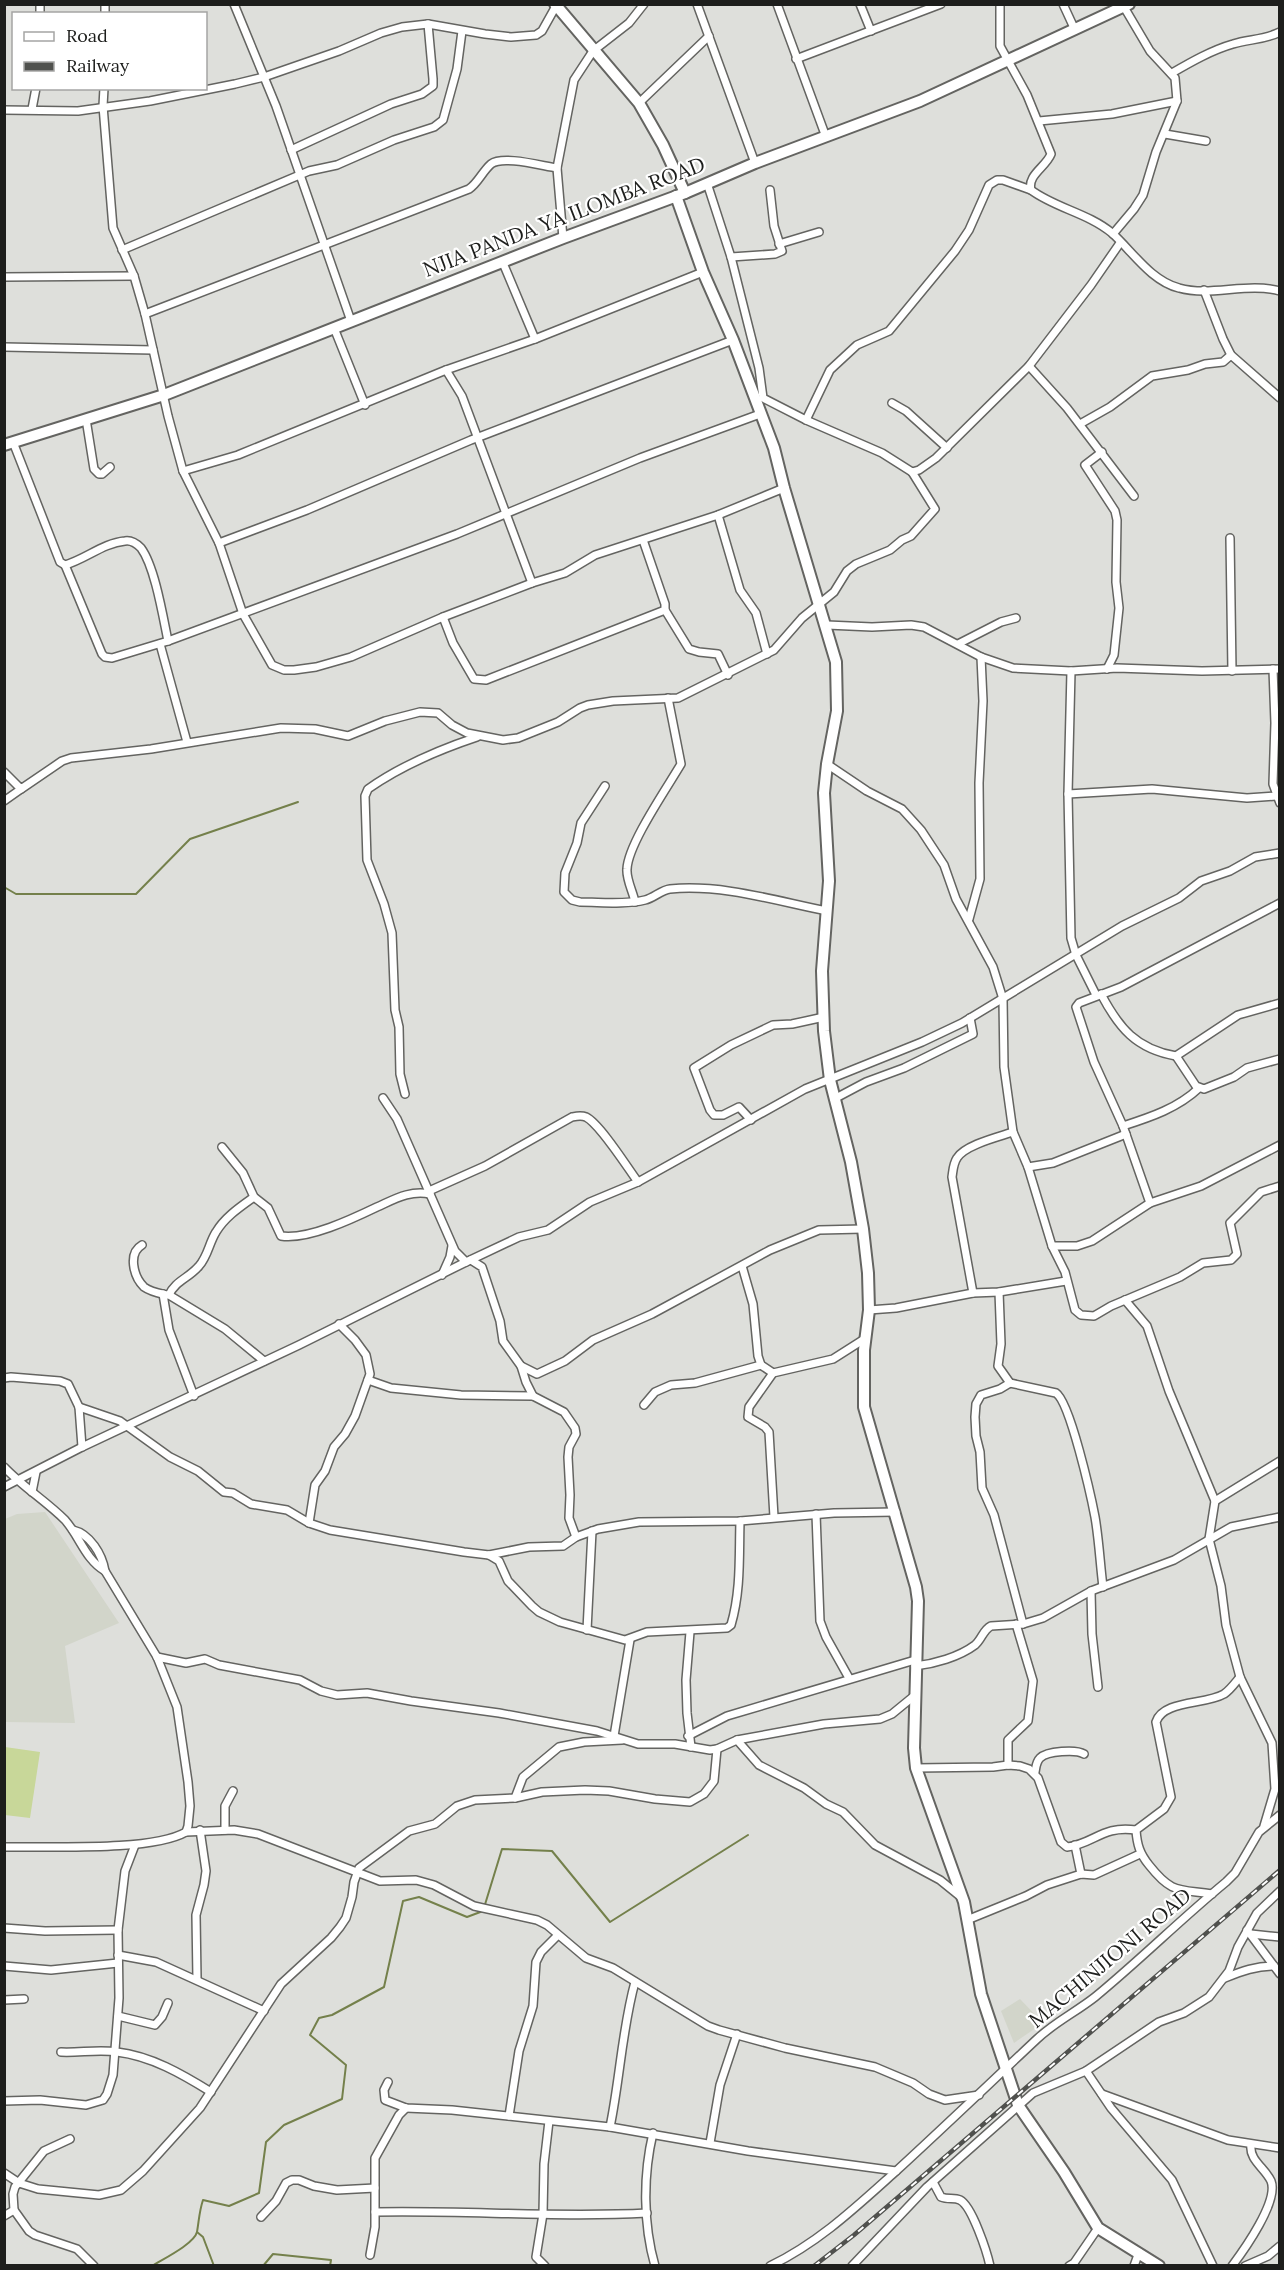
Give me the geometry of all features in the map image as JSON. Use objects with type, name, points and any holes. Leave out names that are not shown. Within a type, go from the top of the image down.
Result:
[{"type":"street","points":[[234,4],[291,150],[351,321]]},
{"type":"street","points":[[563,238],[557,168],[574,80],[592,51],[629,23],[644,4]]},
{"type":"street","points":[[697,4],[755,163]]},
{"type":"street","points":[[777,4],[826,137]]},
{"type":"street","points":[[860,4],[871,31]]},
{"type":"street","points":[[796,59],[941,4]]},
{"type":"street","points":[[1000,4],[1000,46],[1019,78],[1051,154],[1032,178],[1029,184],[1031,190]]},
{"type":"street","points":[[1063,4],[1075,30]]},
{"type":"street","points":[[207,89],[264,77],[402,27],[428,24],[511,37],[536,35],[542,31],[555,5],[592,51],[639,103],[663,145],[681,194],[703,272],[734,340],[774,448],[836,662],[837,711],[824,793],[829,881],[822,970],[824,1017],[830,1080],[850,1162],[863,1229],[868,1273],[869,1310],[863,1388],[864,1407],[896,1512],[918,1601],[914,1696],[916,1768],[962,1898],[981,1994],[1018,2105],[1064,2172],[1098,2229],[1159,2265]]},
{"type":"street","points":[[1113,234],[1143,195],[1156,152],[1178,101],[1177,84],[1172,73],[1150,51],[1127,6]]},
{"type":"street","name":"NJIA PANDA YA ILOMBA ROAD","points":[[9,443],[164,395],[681,194],[755,163],[920,101],[1127,6]]},
{"type":"street","points":[[291,150],[391,104],[430,90],[433,86],[433,79],[428,24]]},
{"type":"street","points":[[122,250],[311,170],[337,165],[394,140],[440,124],[445,115],[457,69],[462,31]]},
{"type":"street","points":[[1172,73],[1194,60],[1233,44],[1259,40],[1280,32]]},
{"type":"street","points":[[639,103],[709,36]]},
{"type":"street","points":[[32,109],[36,90]]},
{"type":"street","points":[[104,90],[103,106],[113,228],[134,276],[145,314],[183,471],[219,543],[243,614],[272,665],[284,670],[316,667],[351,657],[443,617],[565,573],[598,553],[718,515],[784,488]]},
{"type":"street","points":[[4,110],[78,111],[150,101],[202,90]]},
{"type":"street","points":[[1039,121],[1112,114],[1178,101]]},
{"type":"street","points":[[1165,134],[1206,141]]},
{"type":"street","points":[[145,314],[469,189],[490,165],[499,160],[557,168]]},
{"type":"street","points":[[806,420],[830,370],[857,345],[889,331],[955,251],[969,230],[989,185],[997,180],[1031,190],[1090,219],[1113,234],[1160,279],[1179,288],[1204,290],[1253,288],[1280,291]]},
{"type":"street","points":[[4,801],[62,761],[71,758],[151,749],[281,728],[315,729],[347,736],[406,714],[431,712],[438,713],[467,734],[503,740],[518,738],[558,722],[588,705],[613,701],[678,698],[728,675],[780,645],[802,618],[834,592],[847,571],[856,564],[890,550],[911,536],[935,508],[912,472],[875,449],[806,420],[763,398],[759,368],[731,257],[707,183]]},
{"type":"street","points":[[731,257],[775,254],[782,251],[774,225],[770,190]]},
{"type":"street","points":[[779,244],[819,232]]},
{"type":"street","points":[[912,472],[919,470],[947,448],[1029,366],[1120,243]]},
{"type":"street","points":[[503,262],[534,339]]},
{"type":"street","points":[[183,471],[238,455],[446,370],[534,339],[703,272]]},
{"type":"street","points":[[4,277],[134,276]]},
{"type":"street","points":[[1204,290],[1223,339],[1232,355],[1280,398]]},
{"type":"street","points":[[334,328],[364,405]]},
{"type":"street","points":[[219,543],[307,510],[407,465],[734,340]]},
{"type":"street","points":[[4,347],[153,350]]},
{"type":"street","points":[[1080,424],[1110,407],[1152,376],[1223,362],[1232,355]]},
{"type":"street","points":[[1029,366],[1080,424],[1134,496]]},
{"type":"street","points":[[446,370],[457,385],[532,583]]},
{"type":"street","points":[[892,403],[906,411],[947,448]]},
{"type":"street","points":[[9,443],[60,562],[65,565],[105,657],[112,658],[160,644],[243,614],[506,515],[640,458],[760,414]]},
{"type":"street","points":[[86,419],[94,469],[102,474],[110,467]]},
{"type":"street","points":[[1102,452],[1085,465],[1115,511],[1117,520],[1116,582],[1119,608],[1114,655],[1107,669]]},
{"type":"street","points":[[718,515],[740,590],[756,613],[767,654]]},
{"type":"street","points":[[1230,538],[1232,671]]},
{"type":"street","points":[[643,540],[665,610],[689,649],[718,654],[728,675]]},
{"type":"street","points":[[65,565],[123,541],[136,544],[142,549],[152,575],[168,641]]},
{"type":"street","points":[[443,617],[453,643],[471,677],[486,680],[665,610]]},
{"type":"street","points":[[958,644],[1001,622],[1016,618]]},
{"type":"street","points":[[826,625],[872,627],[914,625],[933,630],[981,657],[1013,668],[1071,671],[1140,668],[1232,671],[1276,669],[1273,767],[1278,800],[1152,789],[1068,794]]},
{"type":"street","points":[[160,644],[187,742]]},
{"type":"street","points":[[969,919],[980,879],[979,783],[983,714],[981,657]]},
{"type":"street","points":[[1071,671],[1068,794],[1071,938],[1076,955],[1098,995],[1124,1031],[1136,1041],[1165,1054],[1176,1056],[1238,1015],[1280,1003]]},
{"type":"street","points":[[1274,684],[1280,677]]},
{"type":"street","points":[[635,902],[627,871],[632,850],[668,783],[681,764],[669,698]]},
{"type":"street","points":[[405,1094],[400,1074],[392,933],[384,904],[367,860],[365,796],[368,789],[408,764],[438,750],[477,737]]},
{"type":"street","points":[[827,764],[867,791],[902,809],[921,830],[940,859],[956,899],[969,919],[993,967],[1003,999],[1004,1067],[1013,1132],[1028,1167],[1052,1246],[1065,1272],[1075,1310],[1081,1315],[1094,1316],[1180,1277],[1203,1263],[1231,1260],[1237,1254],[1230,1222],[1261,1192],[1280,1186]]},
{"type":"street","points":[[4,772],[21,789]]},
{"type":"street","points":[[605,786],[581,823],[577,843],[565,873],[563,887],[568,897],[580,903],[635,902],[649,899],[670,889],[707,890],[756,895],[827,911]]},
{"type":"street","points":[[4,1487],[82,1447],[299,1346],[468,1261],[519,1237],[548,1230],[590,1202],[638,1182],[805,1089],[922,1042],[970,1018],[1122,926],[1179,898],[1201,881],[1230,871],[1255,857],[1280,853]]},
{"type":"street","points":[[1150,1203],[1125,1130],[1101,1080],[1076,1011],[1079,1003],[1131,981],[1280,903]]},
{"type":"street","points":[[751,1120],[739,1107],[723,1115],[714,1115],[694,1068],[773,1025],[792,1024],[824,1017]]},
{"type":"street","points":[[834,1099],[866,1082],[904,1068],[973,1034],[970,1018]]},
{"type":"street","points":[[1176,1056],[1199,1088],[1204,1089],[1234,1077],[1247,1068],[1280,1059]]},
{"type":"street","points":[[1028,1167],[1053,1162],[1171,1109],[1188,1099],[1199,1088]]},
{"type":"street","points":[[383,1098],[397,1119],[456,1254],[482,1267],[500,1321],[503,1341],[521,1366],[533,1396]]},
{"type":"street","points":[[222,1147],[243,1173],[254,1197],[268,1208],[278,1234],[284,1236],[301,1236],[361,1215],[409,1193],[429,1192],[514,1151],[572,1117],[581,1115],[590,1119],[601,1130],[638,1182]]},
{"type":"street","points":[[973,1293],[952,1177],[953,1167],[959,1155],[970,1148],[1013,1132]]},
{"type":"street","points":[[1052,1246],[1077,1246],[1092,1241],[1150,1203],[1201,1186],[1280,1145]]},
{"type":"street","points":[[194,1396],[169,1330],[166,1295],[202,1263],[215,1233],[225,1221],[254,1197]]},
{"type":"street","points":[[521,1366],[537,1374],[542,1373],[576,1354],[593,1340],[652,1314],[770,1250],[819,1230],[863,1229]]},
{"type":"street","points":[[142,1245],[134,1251],[133,1255],[137,1276],[145,1287],[152,1292],[166,1295],[225,1329],[264,1361]]},
{"type":"street","points":[[442,1275],[450,1257],[452,1245]]},
{"type":"street","points":[[742,1266],[753,1304],[757,1352],[761,1365],[773,1373]]},
{"type":"street","points":[[869,1310],[896,1308],[973,1293],[999,1292],[1066,1281]]},
{"type":"street","points":[[999,1292],[1001,1344],[998,1366],[1010,1383],[1056,1393],[1062,1398],[1070,1419],[1095,1517],[1103,1587]]},
{"type":"street","points":[[1125,1300],[1148,1326],[1170,1390],[1215,1501],[1209,1539],[1221,1586],[1226,1625],[1240,1677],[1271,1740],[1278,1780],[1264,1826]]},
{"type":"street","points":[[309,1522],[315,1485],[325,1471],[334,1447],[345,1434],[355,1416],[370,1372],[366,1356],[355,1340],[339,1324]]},
{"type":"street","points":[[774,1517],[769,1431],[747,1415],[748,1407],[773,1373],[833,1359],[866,1338]]},
{"type":"street","points":[[644,1405],[655,1392],[671,1385],[695,1383],[761,1365]]},
{"type":"street","points":[[6,1375],[65,1382],[70,1387],[79,1407],[82,1447]]},
{"type":"street","points":[[368,1380],[391,1388],[461,1395],[533,1396],[564,1412],[575,1428],[576,1434],[568,1450],[569,1518],[576,1537]]},
{"type":"street","points":[[1008,1765],[1008,1740],[1028,1720],[1033,1681],[994,1515],[982,1488],[975,1417],[976,1404],[981,1395],[1010,1383]]},
{"type":"street","points":[[79,1407],[112,1418],[127,1426],[170,1456],[198,1471],[224,1492],[233,1493],[251,1504],[291,1512],[330,1530],[369,1535],[405,1544],[489,1555],[529,1547],[563,1546],[576,1537],[608,1526],[639,1522],[740,1521],[816,1514],[896,1512]]},
{"type":"street","points":[[1215,1501],[1280,1461]]},
{"type":"street","points":[[4,1467],[73,1530],[92,1562],[105,1571],[157,1657],[174,1695],[183,1737],[190,1806],[189,1826],[186,1832]]},
{"type":"street","points":[[32,1492],[36,1472]]},
{"type":"street","points":[[816,1514],[820,1621],[826,1637],[849,1678]]},
{"type":"street","points":[[688,1736],[728,1716],[809,1693],[849,1678],[915,1663],[938,1662],[972,1647],[987,1628],[1043,1618],[1091,1591],[1174,1560],[1231,1527],[1280,1517]]},
{"type":"street","points":[[489,1555],[499,1562],[508,1581],[539,1612],[560,1622],[618,1639],[630,1640],[647,1632],[690,1632],[727,1628],[731,1625],[737,1607],[740,1581],[740,1521]]},
{"type":"street","points":[[587,1630],[592,1532]]},
{"type":"street","points":[[1091,1591],[1092,1634],[1098,1687]]},
{"type":"street","points":[[690,1632],[686,1680],[688,1736],[691,1747]]},
{"type":"street","points":[[614,1736],[630,1640]]},
{"type":"street","points":[[157,1657],[186,1663],[208,1659],[219,1665],[300,1680],[321,1691],[337,1695],[367,1693],[499,1713],[614,1736],[638,1744],[675,1744],[717,1749],[737,1740],[824,1724],[880,1719],[892,1714],[914,1696]]},
{"type":"street","points":[[1084,1754],[1072,1750],[1044,1755],[1038,1761],[1035,1772],[1061,1842],[1067,1846],[1075,1845],[1108,1831],[1123,1828],[1136,1830],[1164,1809],[1171,1797],[1156,1722],[1158,1717],[1175,1706],[1199,1703],[1224,1694],[1240,1677]]},
{"type":"street","points":[[515,1798],[523,1777],[559,1747],[584,1742],[623,1740]]},
{"type":"street","points":[[737,1740],[759,1765],[804,1788],[826,1804],[843,1812],[875,1845],[940,1880],[962,1898]]},
{"type":"street","points":[[4,2173],[20,2183],[38,2189],[99,2194],[121,2190],[143,2171],[211,2092],[281,1984],[340,1927],[346,1918],[357,1872],[409,1832],[435,1824],[457,1806],[474,1800],[515,1798],[542,1792],[585,1790],[690,1802],[704,1794],[714,1781],[717,1749]]},
{"type":"street","points":[[916,1768],[1008,1765],[1020,1766],[1035,1772]]},
{"type":"street","points":[[225,1830],[225,1806],[233,1791]]},
{"type":"street","name":"MACHINJIONI ROAD","points":[[770,2265],[787,2258],[828,2231],[922,2149],[967,2103],[979,2095],[1039,2037],[1059,2020],[1094,1998],[1149,1952],[1234,1873],[1249,1846],[1264,1826],[1280,1815]]},
{"type":"street","points":[[197,1979],[197,1907],[206,1871],[200,1830]]},
{"type":"street","points":[[4,1847],[135,1845],[200,1830],[246,1831],[265,1836],[384,1882],[405,1879],[428,1883],[474,1906],[537,1920],[586,1958],[613,1968],[708,2026],[806,2053],[876,2067],[945,2100],[979,2095]]},
{"type":"street","points":[[1136,1830],[1140,1854],[1164,1884],[1182,1891],[1212,1894]]},
{"type":"street","points":[[4,2101],[40,2100],[86,2105],[103,2100],[111,2087],[118,2016],[118,1930],[125,1871],[135,1845]]},
{"type":"street","points":[[1075,1845],[1081,1874]]},
{"type":"street","points":[[967,1920],[1047,1885],[1081,1874],[1094,1875],[1140,1854]]},
{"type":"street","points":[[852,2265],[933,2182],[1040,2088],[1086,2071],[1164,2019],[1181,2014],[1215,1991],[1225,1978],[1257,1913],[1280,1892]]},
{"type":"street","points":[[4,1928],[45,1931],[118,1930]]},
{"type":"street","points":[[1249,1932],[1280,1937]]},
{"type":"street","points":[[1249,1932],[1280,1974]]},
{"type":"street","points":[[509,2116],[519,2051],[533,2006],[536,1962],[541,1952],[558,1935]]},
{"type":"street","points":[[4,1966],[51,1970],[118,1959],[147,1958],[197,1979],[264,2012]]},
{"type":"street","points":[[1225,1978],[1246,1969],[1274,1966]]},
{"type":"street","points":[[610,2127],[629,2005],[635,1982]]},
{"type":"street","points":[[4,2000],[24,2000]]},
{"type":"street","points":[[118,2016],[155,2025],[162,2017],[168,2003]]},
{"type":"street","points":[[710,2143],[720,2085],[737,2034]]},
{"type":"street","points":[[61,2052],[115,2051],[160,2064],[182,2074],[211,2092]]},
{"type":"street","points":[[1086,2071],[1112,2108],[1172,2180],[1213,2265]]},
{"type":"street","points":[[388,2082],[384,2090],[385,2100],[406,2109],[452,2110],[610,2127],[748,2151],[896,2171]]},
{"type":"street","points":[[1102,2094],[1228,2140],[1280,2148]]},
{"type":"street","points":[[370,2255],[375,2212],[375,2158],[399,2115],[406,2109]]},
{"type":"street","points":[[545,2265],[536,2257],[543,2214],[544,2164],[549,2121]]},
{"type":"street","points":[[653,2133],[647,2168],[647,2213],[655,2265]]},
{"type":"street","points":[[69,2139],[44,2151],[13,2191],[14,2210],[29,2231],[77,2248],[94,2265]]},
{"type":"street","points":[[1232,2265],[1258,2227],[1272,2194],[1270,2179],[1251,2155],[1251,2145]]},
{"type":"street","points":[[261,2217],[276,2201],[286,2183],[292,2180],[337,2190],[375,2188]]},
{"type":"street","points":[[933,2182],[941,2197],[962,2201],[967,2207],[985,2244],[990,2265]]},
{"type":"street","points":[[4,2216],[14,2210]]},
{"type":"street","points":[[375,2212],[449,2211],[601,2216],[647,2213]]},
{"type":"street","points":[[1075,2265],[1098,2229]]},
{"type":"street","points":[[1245,2265],[1268,2256],[1280,2246]]},
{"type":"street","points":[[1134,2265],[1139,2252]]},
{"type":"shaded area","points":[[45,1512],[119,1623],[65,1646],[75,1723],[5,1722],[5,1519],[17,1514]]},
{"type":"shaded area","points":[[1020,1999],[1043,2023],[1014,2043],[1001,2011]]},
{"type":"green space","points":[[5,1747],[40,1752],[30,1818],[5,1815]]},
{"type":"waterway","points":[[4,887],[16,894],[136,894],[190,839],[298,802]]},
{"type":"waterway","points":[[152,2266],[195,2237],[203,2200],[229,2206],[259,2193],[266,2142],[284,2125],[342,2099],[346,2065],[310,2035],[319,2018],[332,2015],[384,1987],[403,1901],[419,1897],[467,1917],[483,1911],[502,1849],[552,1851],[610,1922],[748,1835]]},
{"type":"waterway","points":[[197,2232],[203,2237],[214,2266]]},
{"type":"waterway","points":[[263,2266],[273,2254],[331,2260],[330,2266]]},
{"type":"railway","points":[[814,2266],[854,2235],[1280,1870]]}]
